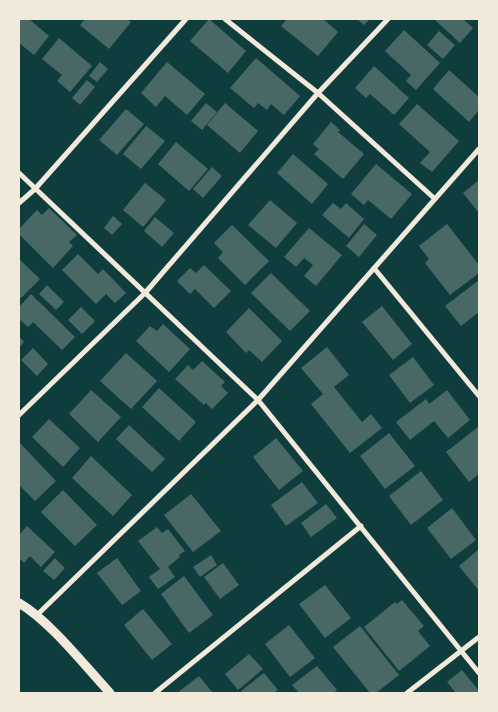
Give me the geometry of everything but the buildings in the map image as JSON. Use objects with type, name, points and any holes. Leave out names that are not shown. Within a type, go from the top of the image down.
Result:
[{"type":"street","points":[[19,203],[35,189],[186,19]]},
{"type":"street","points":[[224,19],[318,93],[435,199]]},
{"type":"street","points":[[19,415],[145,293],[318,93],[388,19]]},
{"type":"street","points":[[36,616],[258,400],[479,149]]},
{"type":"street","points":[[19,173],[258,400],[479,673]]},
{"type":"street","points":[[374,268],[479,396]]},
{"type":"street","points":[[155,693],[361,526]]},
{"type":"street","points":[[19,603],[59,637],[110,693]]},
{"type":"street","points":[[407,693],[479,636]]}]
